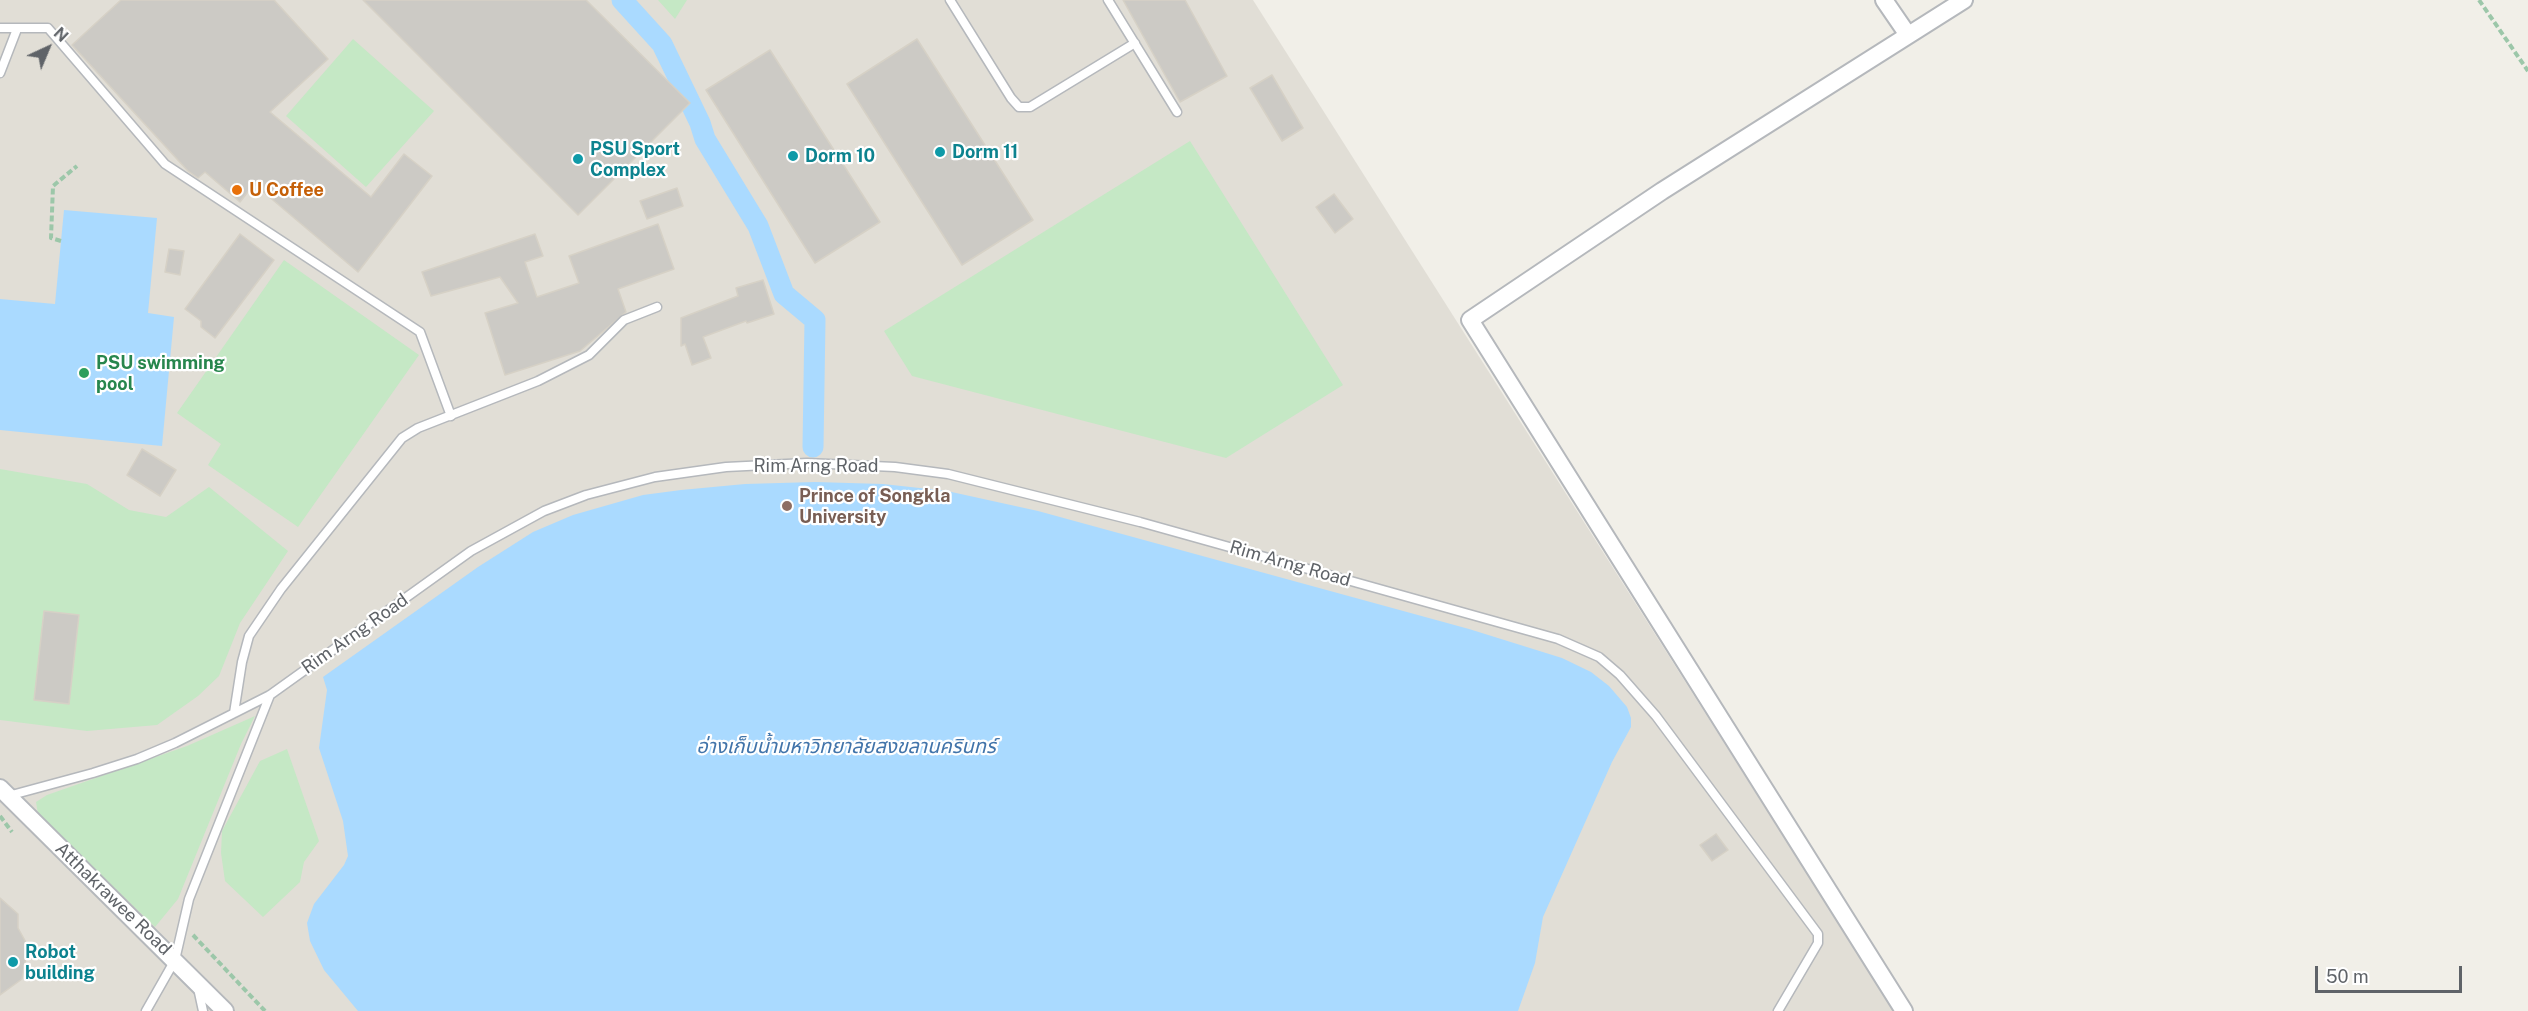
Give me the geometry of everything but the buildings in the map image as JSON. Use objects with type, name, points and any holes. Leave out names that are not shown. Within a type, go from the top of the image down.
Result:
[{"type":"street","points":[[1884,0],[1908,35]]},
{"type":"street","points":[[1904,1011],[1470,320],[1662,192],[1964,0]]},
{"type":"street","name":"Atthakrawee Road","points":[[4,792],[225,1011]]},
{"type":"lane","points":[[950,0],[1011,98],[1019,107],[1030,107],[1135,43]]},
{"type":"lane","points":[[1108,0],[1177,112]]},
{"type":"lane","points":[[0,28],[48,28],[165,164],[420,332],[451,416]]},
{"type":"lane","points":[[0,73],[17,29]]},
{"type":"lane","points":[[234,713],[242,662],[249,636],[281,589],[402,438],[418,428],[538,381],[589,355],[624,320],[657,307]]},
{"type":"lane","name":"Rim Arng Road","points":[[4,792],[125,764],[175,743],[270,695],[471,552],[544,511],[596,492],[655,477],[726,467],[818,463],[895,467],[948,474],[1140,522],[1558,639],[1599,657],[1620,675],[1656,716],[1818,934],[1818,944],[1778,1011]]},
{"type":"lane","points":[[146,1011],[175,960],[189,899],[270,695]]},
{"type":"lane","points":[[196,982],[203,1011]]},
{"type":"path","points":[[2479,0],[2528,71]]},
{"type":"path","points":[[61,241],[51,238],[54,186],[77,165]]},
{"type":"path","points":[[0,816],[12,832]]},
{"type":"path","points":[[182,924],[266,1011]]},
{"type":"shaded area","name":"Prince of Songkla University","points":[[0,0],[1253,0],[1894,1011],[0,1011]]},
{"type":"green space","points":[[658,0],[687,0],[675,19]]},
{"type":"green space","points":[[353,39],[434,111],[366,187],[286,116]]},
{"type":"green space","points":[[1190,141],[1343,385],[1226,458],[912,376],[884,331]]},
{"type":"green space","points":[[284,260],[419,355],[298,527],[208,465],[221,444],[177,413]]},
{"type":"green space","points":[[0,469],[87,484],[129,510],[166,517],[209,487],[288,551],[240,623],[219,676],[198,696],[157,725],[87,731],[0,720]]},
{"type":"green space","points":[[255,716],[241,744],[178,899],[155,927],[38,814],[36,802],[47,795],[187,746]]},
{"type":"green space","points":[[287,749],[319,841],[304,862],[300,882],[263,917],[225,881],[221,853],[222,831],[260,761]]},
{"type":"water","name":"PSU swimming pool","points":[[64,210],[157,218],[148,313],[174,317],[162,446],[0,430],[0,299],[55,304]]},
{"type":"water","name":"อ่างเก็บน้ำมหาวิทยาลัยสงขลานครินทร์","points":[[815,482],[883,484],[947,491],[1038,511],[1469,629],[1562,658],[1591,672],[1609,686],[1627,707],[1631,727],[1612,762],[1543,917],[1535,963],[1518,1011],[358,1011],[324,970],[310,941],[307,923],[314,904],[344,865],[348,856],[343,821],[319,748],[327,690],[323,677],[478,567],[533,532],[573,515],[643,495],[745,484]]},
{"type":"waterway","points":[[622,0],[662,44],[700,123],[705,139],[758,226],[784,294],[815,320],[813,447]]},
{"type":"place","name":"Dorm 11","points":[[940,152]]},
{"type":"place","name":"Dorm 10","points":[[793,156]]},
{"type":"place","name":"PSU Sport Complex","points":[[578,159]]},
{"type":"place","name":"U Coffee","points":[[237,190]]},
{"type":"place","name":"PSU swimming pool","points":[[84,373]]},
{"type":"place","name":"Prince of Songkla University","points":[[787,506]]},
{"type":"place","name":"Robot building","points":[[13,962]]}]
